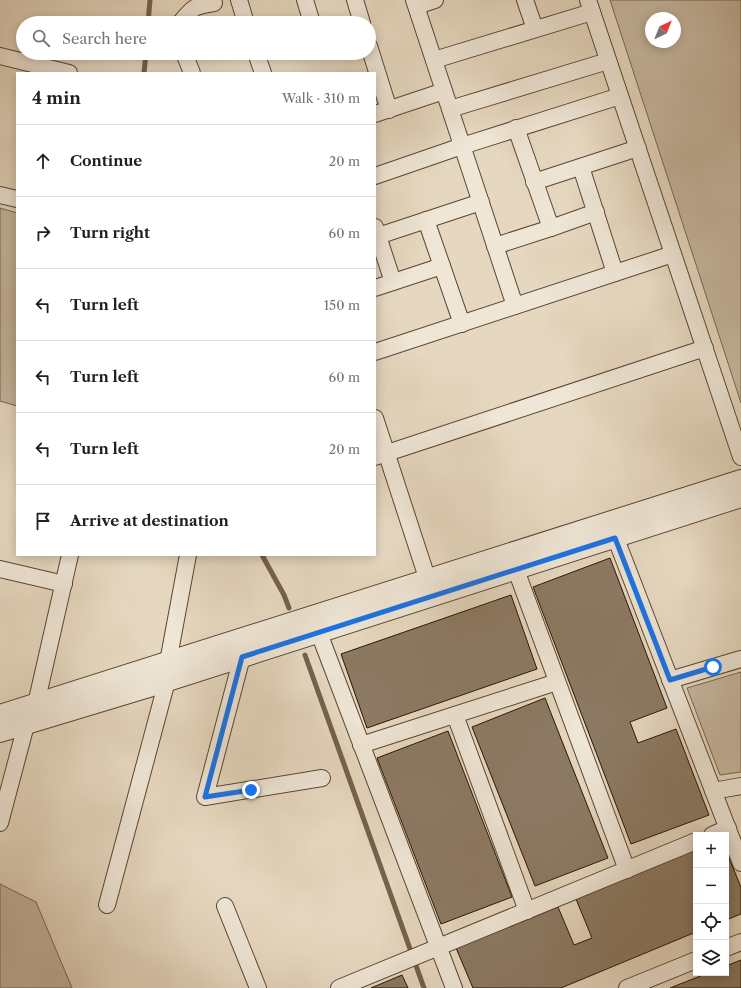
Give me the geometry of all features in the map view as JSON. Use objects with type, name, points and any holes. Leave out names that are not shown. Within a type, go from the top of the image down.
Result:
[{"type":"street","points":[[239,0],[244,16]]},
{"type":"street","points":[[305,0],[310,16]]},
{"type":"street","points":[[355,0],[358,16]]},
{"type":"street","points":[[435,0],[416,3],[515,306]]},
{"type":"street","points":[[525,0],[535,29]]},
{"type":"street","points":[[186,16],[198,5],[214,3]]},
{"type":"street","points":[[434,60],[535,29],[590,6],[741,457]]},
{"type":"street","points":[[0,56],[16,60]]},
{"type":"street","points":[[16,60],[65,72]]},
{"type":"street","points":[[187,60],[192,72]]},
{"type":"street","points":[[259,60],[263,72]]},
{"type":"street","points":[[372,60],[374,72]]},
{"type":"street","points":[[450,109],[608,61]]},
{"type":"street","points":[[376,82],[382,112],[444,91]]},
{"type":"street","points":[[376,176],[516,128],[620,96]]},
{"type":"street","points":[[516,128],[550,228]]},
{"type":"street","points":[[534,182],[638,148]]},
{"type":"street","points":[[581,167],[615,273]]},
{"type":"street","points":[[0,195],[16,200]]},
{"type":"street","points":[[393,282],[376,232],[426,220],[481,202]]},
{"type":"street","points":[[495,246],[596,212]]},
{"type":"street","points":[[426,220],[462,324]]},
{"type":"street","points":[[376,352],[673,254]]},
{"type":"street","points":[[376,288],[442,266]]},
{"type":"street","points":[[381,455],[705,348]]},
{"type":"street","points":[[376,424],[381,455],[430,588]]},
{"type":"street","points":[[0,715],[36,704],[167,672],[242,657],[319,633],[430,588],[516,570],[612,530],[741,480]]},
{"type":"street","points":[[0,732],[26,724],[167,672],[612,530],[741,497]]},
{"type":"street","points":[[612,530],[741,862]]},
{"type":"street","points":[[0,823],[26,724],[36,704],[70,556]]},
{"type":"street","points":[[107,905],[167,672],[188,556]]},
{"type":"street","points":[[0,569],[64,584]]},
{"type":"street","points":[[516,570],[626,870]]},
{"type":"street","points":[[319,633],[361,744],[431,950],[454,988]]},
{"type":"street","points":[[242,657],[205,797],[322,778]]},
{"type":"street","points":[[670,680],[741,659]]},
{"type":"street","points":[[361,744],[557,682]]},
{"type":"street","points":[[455,715],[527,911]]},
{"type":"street","points":[[713,791],[741,786]]},
{"type":"street","points":[[719,832],[728,828]]},
{"type":"street","points":[[339,988],[693,842]]},
{"type":"street","points":[[225,906],[258,988]]},
{"type":"street","points":[[729,947],[741,942]]},
{"type":"street","points":[[628,988],[693,961]]},
{"type":"shaded area","points":[[610,0],[741,0],[741,403]]},
{"type":"shaded area","points":[[0,208],[16,213],[16,406],[0,401]]},
{"type":"shaded area","points":[[741,672],[741,772],[720,775],[687,688]]},
{"type":"shaded area","points":[[0,884],[36,902],[72,988],[0,988]]},
{"type":"building","points":[[610,558],[667,708],[630,722],[638,743],[676,729],[709,815],[631,844],[533,587]]},
{"type":"building","points":[[511,595],[537,669],[367,728],[341,654]]},
{"type":"building","points":[[545,698],[608,858],[535,886],[472,727]]},
{"type":"building","points":[[448,731],[512,897],[441,924],[377,758]]},
{"type":"building","points":[[693,850],[693,933],[561,988],[473,988],[456,948],[558,907],[574,945],[592,938],[576,899]]},
{"type":"building","points":[[729,858],[741,887],[741,914],[729,919]]},
{"type":"building","points":[[741,960],[741,988],[670,988],[700,976],[729,976],[729,965]]},
{"type":"building","points":[[402,975],[408,988],[371,988]]},
{"type":"waterway","points":[[149,16],[150,0]]},
{"type":"waterway","points":[[144,72],[145,60]]},
{"type":"waterway","points":[[263,556],[284,595],[289,608]]},
{"type":"waterway","points":[[305,655],[424,988]]},
{"type":"route","points":[[251,790],[205,797],[242,657],[615,538],[670,680],[713,667]]}]
